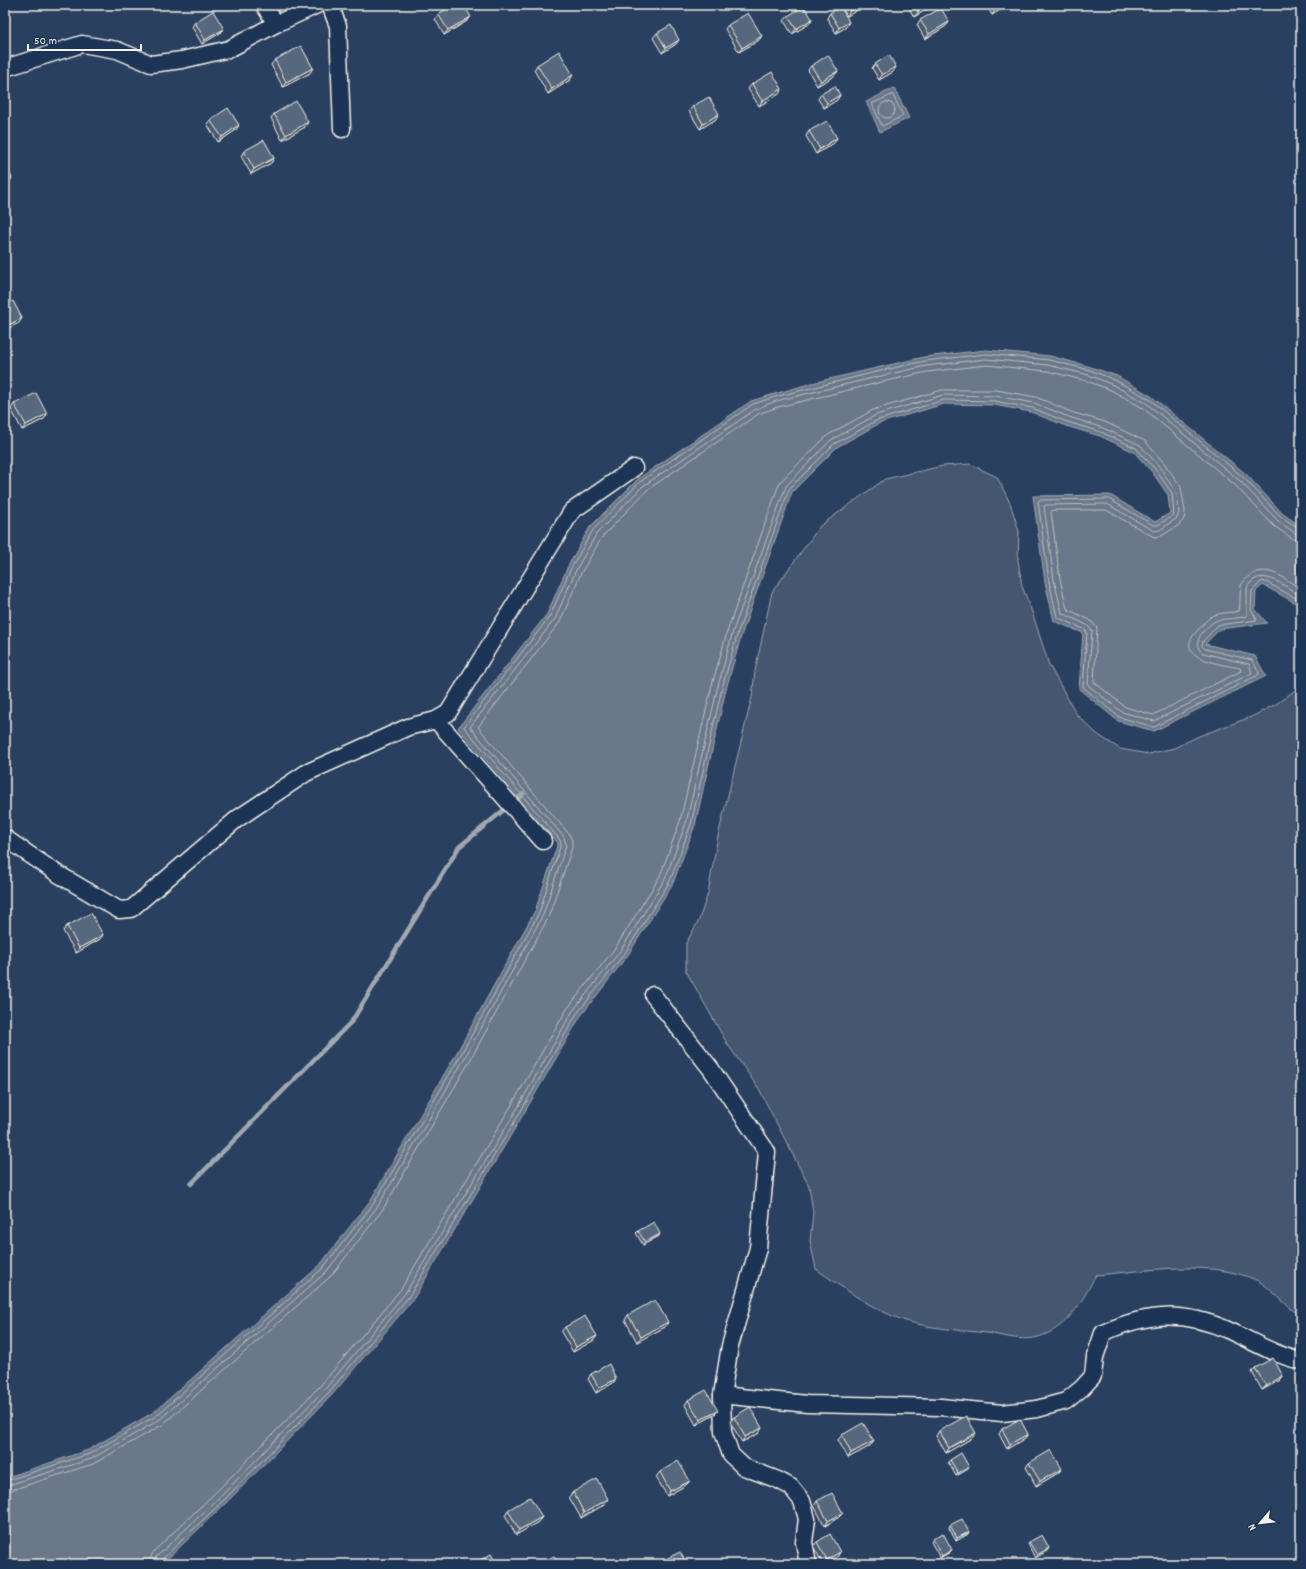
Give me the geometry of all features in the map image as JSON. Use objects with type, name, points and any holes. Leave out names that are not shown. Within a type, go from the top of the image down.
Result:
[{"type":"street","points":[[264,5],[276,24]]},
{"type":"street","points":[[5,68],[82,44],[117,50],[151,64],[182,60],[229,49],[276,24],[318,5]]},
{"type":"street","points":[[330,5],[338,26],[342,129]]},
{"type":"street","points":[[5,838],[58,874],[119,910],[131,909],[237,819],[306,773],[408,727],[436,720],[448,713],[572,511],[634,468]]},
{"type":"street","points":[[436,720],[543,841]]},
{"type":"street","points":[[653,995],[711,1069],[767,1152],[758,1248],[730,1346],[722,1395],[723,1432],[731,1455],[744,1467],[778,1480],[791,1487],[802,1502],[807,1519],[804,1542],[808,1564]]},
{"type":"street","points":[[722,1395],[807,1404],[941,1407],[1002,1413],[1037,1409],[1066,1401],[1082,1388],[1093,1376],[1095,1357],[1103,1333],[1119,1326],[1158,1316],[1179,1316],[1199,1319],[1230,1331],[1280,1356],[1301,1361]]},
{"type":"shaded area","points":[[970,464],[997,477],[1010,503],[1019,531],[1018,560],[1022,586],[1049,665],[1077,715],[1097,734],[1120,749],[1148,754],[1174,748],[1199,736],[1251,717],[1276,704],[1301,686],[1301,1316],[1267,1287],[1256,1280],[1218,1270],[1198,1268],[1156,1269],[1096,1275],[1081,1302],[1069,1318],[1044,1335],[1023,1339],[926,1326],[906,1321],[870,1305],[816,1269],[810,1241],[813,1212],[809,1186],[759,1089],[728,1045],[686,971],[686,943],[699,920],[708,893],[718,836],[752,697],[755,671],[772,592],[820,526],[885,479],[943,466]]},
{"type":"water","points":[[894,88],[909,118],[880,132],[866,102]]},
{"type":"water","points":[[986,350],[1050,356],[1117,376],[1151,396],[1246,474],[1283,514],[1301,526],[1301,606],[1263,585],[1256,591],[1255,609],[1267,623],[1220,629],[1205,644],[1255,656],[1266,676],[1154,731],[1118,721],[1079,689],[1083,633],[1054,621],[1045,582],[1033,496],[1110,495],[1155,522],[1170,513],[1168,495],[1152,472],[1134,452],[1100,436],[1066,426],[1031,412],[994,405],[944,404],[880,423],[837,447],[792,492],[742,633],[726,689],[695,825],[673,883],[628,955],[580,1017],[414,1298],[332,1395],[228,1501],[162,1564],[5,1564],[5,1478],[88,1450],[154,1412],[319,1266],[370,1201],[455,1056],[535,911],[558,843],[458,728],[547,614],[568,566],[590,527],[638,479],[751,401],[812,383],[924,357]]},
{"type":"building","points":[[454,5],[464,5],[471,17],[448,30],[438,14]]},
{"type":"building","points":[[846,5],[859,5],[859,6],[850,11]]},
{"type":"building","points":[[913,5],[930,5],[918,12]]},
{"type":"building","points":[[992,5],[1004,5],[995,10]]},
{"type":"building","points":[[804,6],[812,19],[796,29],[788,16]]},
{"type":"building","points":[[841,7],[849,22],[839,28],[830,13]]},
{"type":"building","points":[[941,8],[949,22],[929,34],[920,20]]},
{"type":"building","points":[[213,11],[224,29],[205,40],[195,22]]},
{"type":"building","points":[[748,13],[762,36],[742,48],[728,25]]},
{"type":"building","points":[[671,25],[679,40],[666,48],[657,33]]},
{"type":"building","points":[[301,46],[313,68],[286,82],[275,60]]},
{"type":"building","points":[[559,51],[573,75],[552,89],[537,65]]},
{"type":"building","points":[[828,55],[838,71],[821,81],[811,66]]},
{"type":"building","points":[[889,55],[896,67],[882,75],[875,64]]},
{"type":"building","points":[[772,72],[782,89],[762,101],[752,84]]},
{"type":"building","points":[[835,86],[840,95],[827,103],[821,94]]},
{"type":"building","points":[[709,97],[719,114],[703,124],[693,106]]},
{"type":"building","points":[[296,101],[308,122],[286,135],[274,114]]},
{"type":"building","points":[[228,108],[239,125],[222,137],[210,120]]},
{"type":"building","points":[[827,121],[837,138],[820,149],[809,131]]},
{"type":"building","points":[[264,140],[274,158],[254,169],[244,151]]},
{"type":"building","points":[[5,163],[12,178],[5,181]]},
{"type":"building","points":[[5,207],[8,214],[5,215]]},
{"type":"building","points":[[13,301],[22,318],[5,327],[5,306]]},
{"type":"building","points":[[36,393],[47,414],[26,425],[14,404]]},
{"type":"building","points":[[91,913],[103,935],[79,948],[67,926]]},
{"type":"building","points":[[654,1222],[660,1234],[645,1242],[638,1231]]},
{"type":"building","points":[[655,1300],[668,1322],[641,1337],[628,1315]]},
{"type":"building","points":[[585,1316],[597,1336],[576,1347],[565,1327]]},
{"type":"building","points":[[1273,1358],[1283,1376],[1266,1386],[1255,1368]]},
{"type":"building","points":[[609,1364],[616,1379],[599,1388],[591,1374]]},
{"type":"building","points":[[706,1390],[718,1411],[700,1420],[688,1400]]},
{"type":"building","points":[[750,1407],[762,1428],[745,1437],[734,1417]]},
{"type":"building","points":[[966,1416],[976,1433],[949,1448],[939,1431]]},
{"type":"building","points":[[1020,1419],[1028,1434],[1010,1444],[1002,1429]]},
{"type":"building","points":[[863,1423],[874,1441],[851,1453],[842,1435]]},
{"type":"building","points":[[1051,1450],[1062,1469],[1040,1481],[1029,1463]]},
{"type":"building","points":[[961,1453],[969,1467],[958,1473],[950,1460]]},
{"type":"building","points":[[678,1461],[690,1481],[670,1491],[660,1472]]},
{"type":"building","points":[[597,1479],[608,1499],[584,1513],[573,1492]]},
{"type":"building","points":[[832,1493],[843,1513],[828,1521],[817,1501]]},
{"type":"building","points":[[530,1497],[542,1517],[519,1530],[508,1510]]},
{"type":"building","points":[[962,1519],[969,1532],[957,1538],[950,1525]]},
{"type":"building","points":[[943,1533],[952,1550],[942,1556],[933,1539]]},
{"type":"building","points":[[830,1534],[840,1552],[827,1560],[817,1542]]},
{"type":"building","points":[[1042,1535],[1049,1548],[1037,1555],[1029,1542]]},
{"type":"building","points":[[680,1552],[687,1564],[661,1564],[660,1562]]},
{"type":"building","points":[[491,1554],[497,1564],[473,1564]]},
{"type":"building","points":[[554,1556],[559,1564],[540,1564]]},
{"type":"waterway","points":[[191,1184],[352,1021],[459,847],[523,794]]}]
